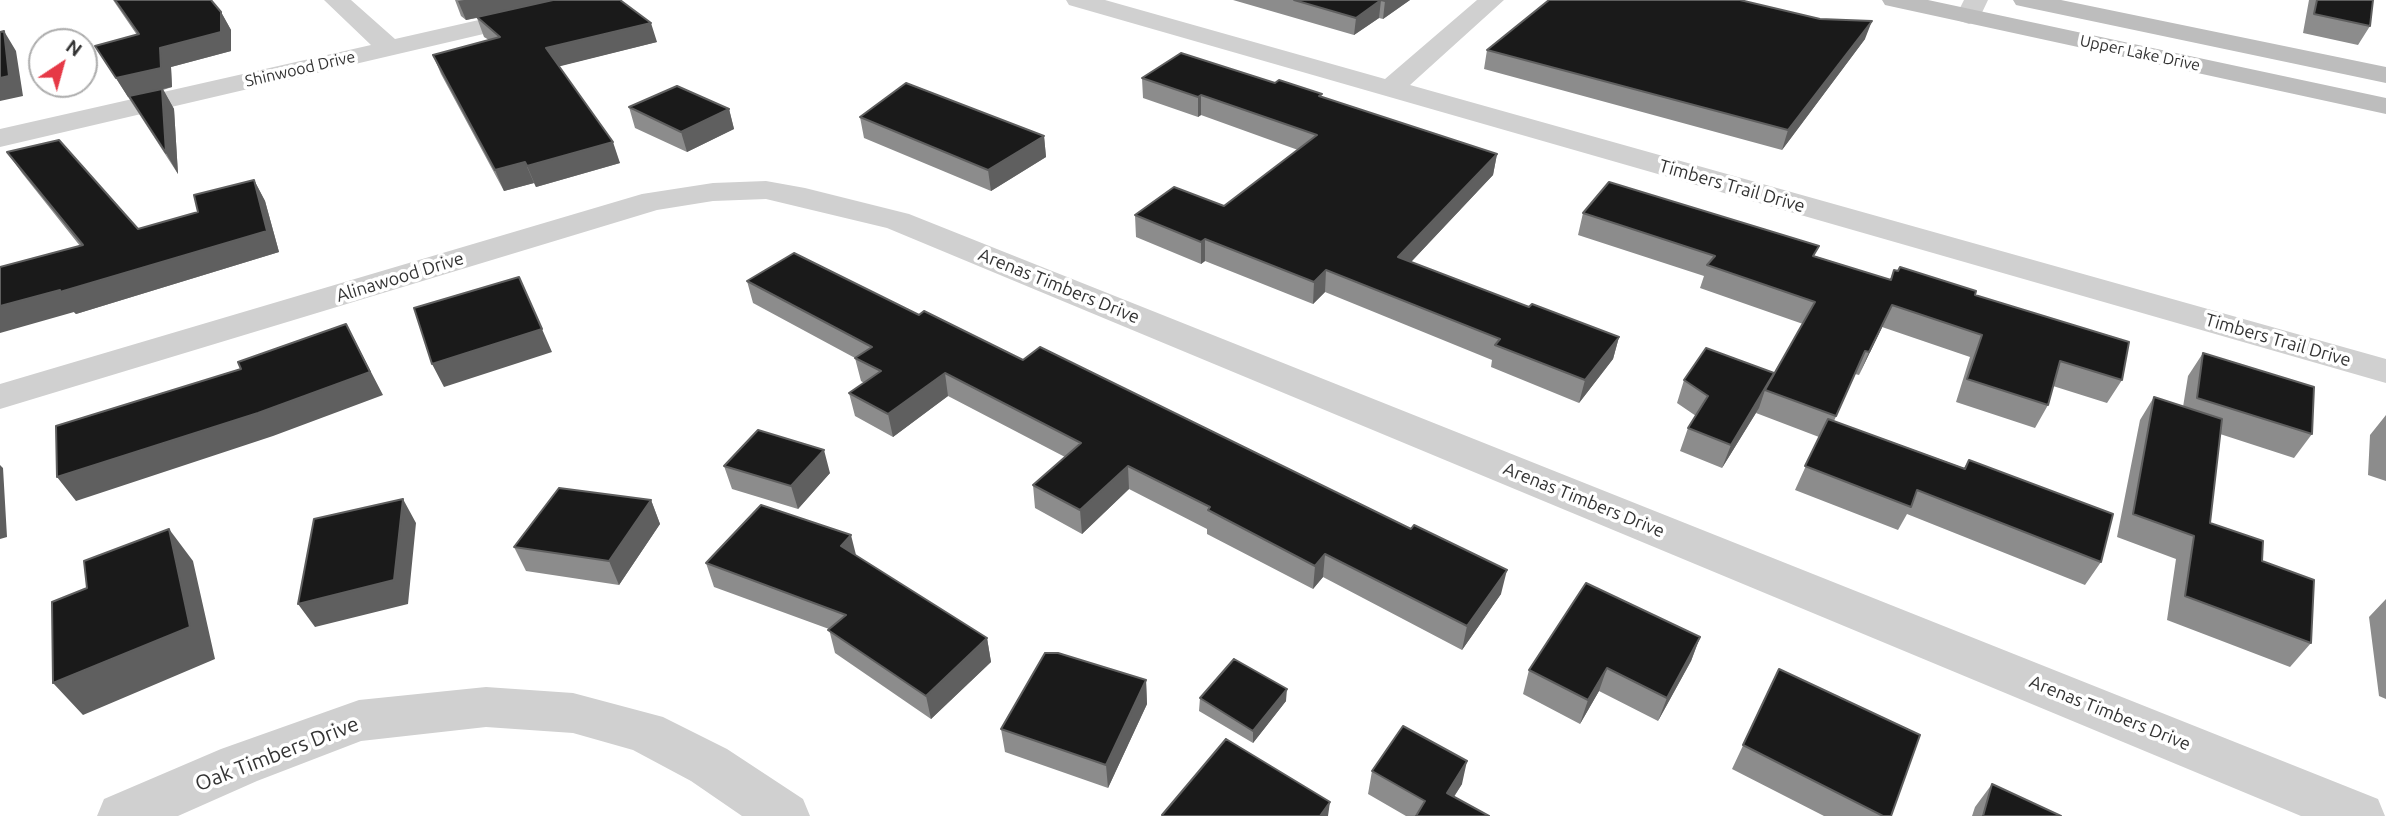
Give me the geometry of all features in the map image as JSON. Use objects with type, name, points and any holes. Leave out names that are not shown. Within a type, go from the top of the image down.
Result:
[{"type":"street","points":[[336,0],[390,48]]},
{"type":"street","name":"Shinwood Drive","points":[[0,138],[599,0]]},
{"type":"street","name":"Timbers Trail Drive","points":[[1078,0],[2386,371]]},
{"type":"street","points":[[1391,89],[1492,0]]},
{"type":"street","name":"Upper Lake Drive","points":[[1894,0],[1972,8],[2386,106]]},
{"type":"street","name":"Upper Lake Drive","points":[[2025,0],[2386,75]]},
{"type":"street","name":"Alinawood Drive","points":[[0,397],[653,201],[726,191],[766,190],[805,197]]},
{"type":"street","name":"Arenas Timbers Drive","points":[[805,197],[898,221],[2359,816]]},
{"type":"street","name":"Oak Timbers Drive","points":[[123,816],[240,765],[359,721],[486,707],[573,713],[645,732],[709,765],[784,816]]},
{"type":"building","points":[[115,0],[211,0],[221,12],[221,32],[160,48],[161,68],[116,78],[98,51],[98,45],[139,34]]},
{"type":"building","points":[[553,0],[620,0],[651,23],[546,48],[613,142],[527,166],[525,162],[495,170],[433,55],[500,37],[477,17]]},
{"type":"building","points":[[1294,0],[1381,0],[1356,18]]},
{"type":"building","points":[[1549,0],[1740,0],[1820,19],[1872,21],[1788,130],[1487,50]]},
{"type":"building","points":[[2317,0],[2373,0],[2370,26],[2314,14]]},
{"type":"building","points":[[4,31],[9,76],[0,78],[0,32]]},
{"type":"building","points":[[1181,53],[1275,83],[1279,80],[1322,94],[1319,96],[1497,154],[1398,257],[1529,307],[1532,304],[1619,337],[1585,380],[1495,345],[1500,339],[1326,270],[1314,282],[1205,239],[1201,242],[1135,215],[1174,187],[1224,206],[1317,135],[1201,95],[1198,97],[1142,78]]},
{"type":"building","points":[[906,83],[1044,136],[988,170],[860,117]]},
{"type":"building","points":[[677,86],[729,109],[681,132],[629,107]]},
{"type":"building","points":[[162,89],[166,153],[129,96]]},
{"type":"building","points":[[59,140],[138,229],[198,212],[194,195],[254,180],[267,231],[60,292],[0,306],[0,267],[83,245],[7,152]]},
{"type":"building","points":[[1609,182],[1819,246],[1813,256],[1891,280],[1894,270],[1898,271],[1900,267],[1976,291],[1975,295],[2129,342],[2122,380],[2060,361],[2048,405],[1967,379],[1982,335],[1892,305],[1869,352],[1865,351],[1836,416],[1765,390],[1815,302],[1707,265],[1715,256],[1583,213]]},
{"type":"building","points":[[794,253],[919,315],[924,311],[1023,360],[1040,347],[1411,529],[1414,525],[1507,570],[1467,626],[1325,554],[1315,566],[1208,510],[1210,507],[1128,466],[1080,510],[1033,485],[1081,443],[945,373],[888,414],[849,393],[881,371],[855,358],[872,347],[747,281]]},
{"type":"building","points":[[519,277],[542,329],[432,364],[414,308]]},
{"type":"building","points":[[346,324],[370,372],[258,413],[57,477],[56,426],[241,369],[238,362]]},
{"type":"building","points":[[1706,348],[1774,373],[1731,445],[1688,428],[1708,396],[1684,380]]},
{"type":"building","points":[[2203,353],[2314,387],[2312,434],[2197,398]]},
{"type":"building","points":[[2154,397],[2222,419],[2210,523],[2263,541],[2262,561],[2314,580],[2311,643],[2185,596],[2194,536],[2133,514]]},
{"type":"building","points":[[1828,419],[1965,469],[1969,460],[2113,514],[2101,562],[1917,490],[1911,507],[1805,466]]},
{"type":"building","points":[[758,430],[824,450],[791,486],[724,466]]},
{"type":"building","points":[[559,488],[651,500],[609,561],[514,547]]},
{"type":"building","points":[[403,499],[394,580],[298,604],[314,519]]},
{"type":"building","points":[[761,505],[851,535],[841,546],[987,638],[926,696],[828,630],[846,615],[706,563]]},
{"type":"building","points":[[169,529],[190,627],[53,683],[52,602],[87,588],[84,561]]},
{"type":"building","points":[[1586,583],[1700,637],[1667,698],[1607,668],[1588,700],[1529,670]]},
{"type":"building","points":[[1045,653],[1058,653],[1146,680],[1106,765],[1001,729]]},
{"type":"building","points":[[1234,659],[1287,689],[1253,731],[1200,698]]},
{"type":"building","points":[[1779,669],[1920,735],[1891,816],[1883,816],[1743,745]]},
{"type":"building","points":[[1403,726],[1467,761],[1447,793],[1489,816],[1416,816],[1425,801],[1372,771]]},
{"type":"building","points":[[1226,739],[1330,802],[1320,816],[1163,816]]},
{"type":"building","points":[[1992,784],[2061,816],[1983,816]]}]
